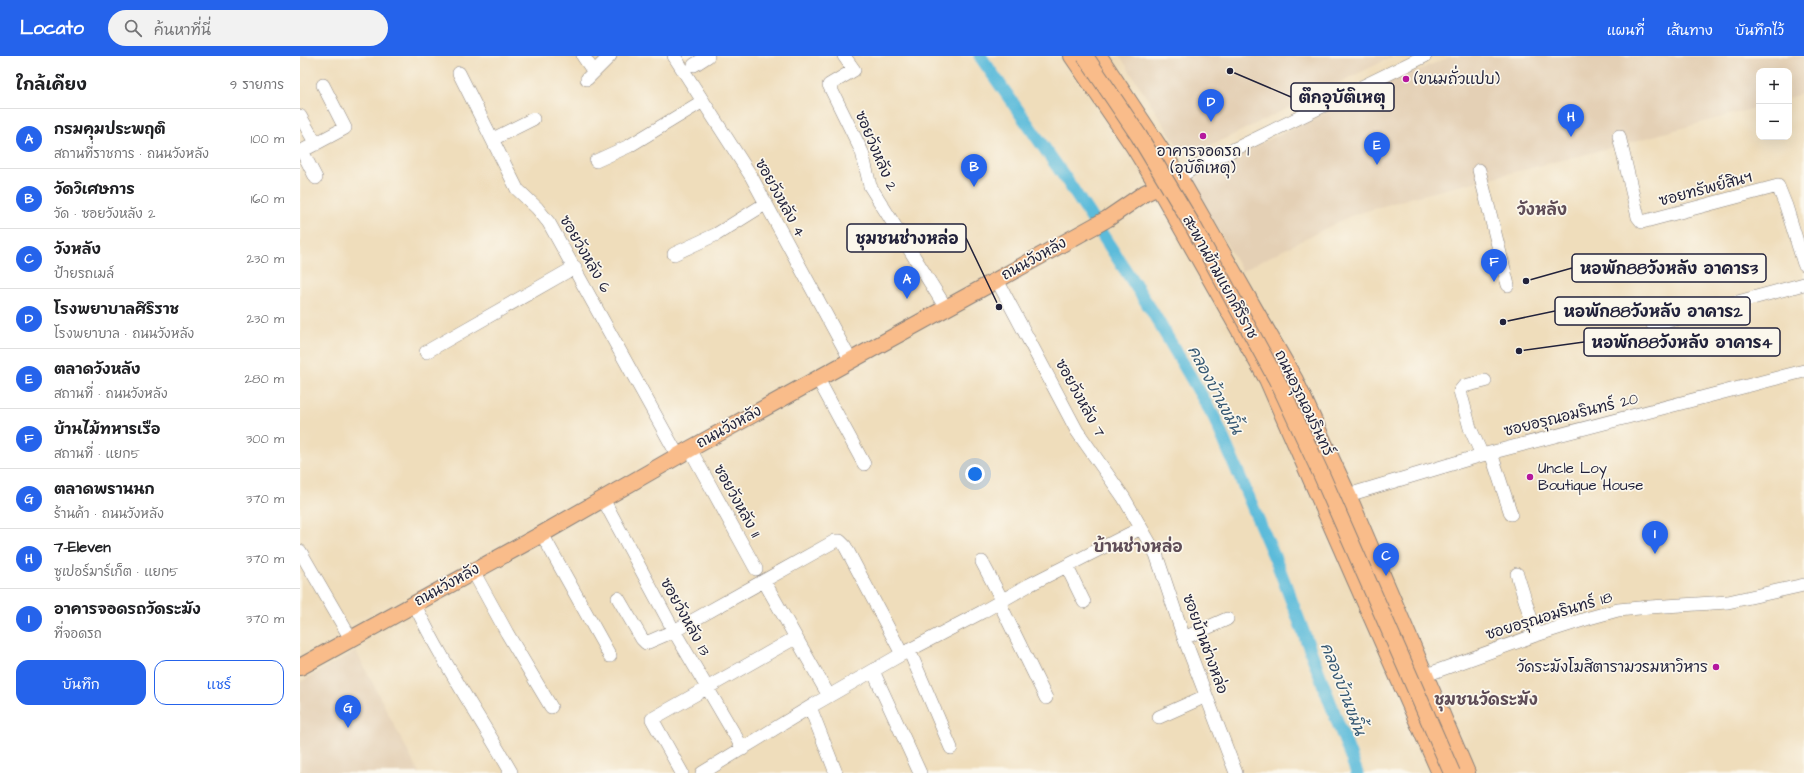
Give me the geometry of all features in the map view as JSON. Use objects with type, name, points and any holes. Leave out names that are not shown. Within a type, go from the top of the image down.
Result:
[{"type":"main road","name":"ถนนอรุณอมรินทร์","points":[[1072,56],[1134,146],[1267,379],[1440,773]]},
{"type":"main road","name":"สะพานข้ามแยกศิริราช","points":[[1085,56],[1139,136],[1193,226],[1280,386],[1322,476],[1452,773]]},
{"type":"main road","name":"ถนนอรุณอมรินทร์","points":[[1099,56],[1178,177],[1295,380],[1348,495],[1467,773]]},
{"type":"main road","name":"ถนนวังหลัง","points":[[300,667],[1091,228],[1158,186],[1178,177]]},
{"type":"main road","points":[[1401,685],[1426,675]]},
{"type":"street","points":[[583,56],[591,76],[610,56]]},
{"type":"street","name":"ซอยวังหลัง 4","points":[[674,56],[750,176],[851,361]]},
{"type":"street","points":[[694,65],[708,56]]},
{"type":"street","name":"ซอยวังหลัง 2","points":[[844,56],[854,70],[829,85],[862,152],[870,186],[946,308]]},
{"type":"street","points":[[1178,177],[1199,165],[1425,56]]},
{"type":"street","name":"ซอยวังหลัง 6","points":[[459,74],[517,189],[549,222],[684,453]]},
{"type":"street","points":[[316,178],[301,152],[345,128],[323,85]]},
{"type":"street","points":[[596,161],[629,146],[703,101]]},
{"type":"street","points":[[300,116],[316,144]]},
{"type":"street","points":[[493,139],[533,119]]},
{"type":"street","name":"ซอยทรัพย์สินฯ","points":[[1619,136],[1638,217],[1642,222],[1778,186],[1786,206],[1804,264]]},
{"type":"street","points":[[1479,170],[1508,285]]},
{"type":"street","points":[[674,254],[717,234],[765,204]]},
{"type":"street","points":[[426,352],[575,267]]},
{"type":"street","name":"ซอยวังหลัง 7","points":[[997,280],[1077,431],[1124,498],[1141,528]]},
{"type":"street","points":[[1653,325],[1804,284]]},
{"type":"street","name":"ซอยอรุณอมรินทร์ 20","points":[[1348,495],[1487,454],[1804,372]]},
{"type":"street","points":[[818,379],[864,464]]},
{"type":"street","points":[[1484,380],[1464,386],[1460,391],[1470,428],[1487,454],[1511,514]]},
{"type":"street","name":"ซอยวังหลัง 11","points":[[684,453],[756,569]]},
{"type":"street","name":"ซอยวังหลัง 13","points":[[602,499],[674,631],[743,749]]},
{"type":"street","points":[[702,773],[810,707],[906,652],[1029,585],[1141,528]]},
{"type":"street","name":"ซอยบ้านช่างหล่อ","points":[[1141,528],[1156,554],[1184,638],[1236,773]]},
{"type":"street","points":[[542,534],[610,656]]},
{"type":"street","points":[[618,598],[642,639],[646,643],[652,642],[835,541],[840,541],[845,546],[906,652],[951,748]]},
{"type":"street","points":[[300,551],[351,639]]},
{"type":"street","points":[[982,562],[1046,698]]},
{"type":"street","points":[[1067,566],[1084,602]]},
{"type":"street","points":[[473,571],[507,633],[552,707]]},
{"type":"street","points":[[1517,574],[1536,635]]},
{"type":"street","points":[[764,581],[829,696]]},
{"type":"street","name":"ซอยอรุณอมรินทร์ 18","points":[[1426,675],[1536,635],[1618,610],[1728,602],[1804,585]]},
{"type":"street","points":[[414,603],[434,644],[481,719],[510,772],[509,773]]},
{"type":"street","points":[[1184,638],[1227,619]]},
{"type":"street","points":[[682,773],[652,719],[795,638]]},
{"type":"street","points":[[874,670],[920,773]]},
{"type":"street","points":[[1159,717],[1206,696]]},
{"type":"street","points":[[810,707],[836,773]]},
{"type":"shaded area","points":[[1120,56],[1394,56],[1194,154],[1177,145]]},
{"type":"shaded area","points":[[1452,56],[1804,56],[1804,93],[1792,97],[1792,68],[1756,68],[1756,108],[1591,153],[1410,198],[1350,216],[1242,271],[1189,179],[1363,93]]},
{"type":"shaded area","points":[[356,651],[419,773],[300,773],[300,682]]},
{"type":"waterway","name":"คลองบ้านขมิ้น","points":[[980,56],[1066,179],[1152,311],[1214,417],[1279,568],[1357,773]]},
{"type":"place","name":"ตึกอุบัติเหตุ","points":[[1230,71]]},
{"type":"place","name":"(ขนมถั่วแปบ)","points":[[1406,79]]},
{"type":"place","name":"โรงพยาบาลศิริราช","points":[[1211,122]]},
{"type":"place","name":"อาคารจอดรถ 1 (อุบัติเหตุ)","points":[[1203,136]]},
{"type":"place","name":"7-Eleven","points":[[1571,137]]},
{"type":"place","name":"ตลาดวังหลัง","points":[[1377,165]]},
{"type":"place","name":"วัดวิเศษการ","points":[[974,187]]},
{"type":"place","name":"หอพัก88วังหลัง อาคาร3","points":[[1526,281]]},
{"type":"place","name":"บ้านไม้ทหารเรือ","points":[[1494,282]]},
{"type":"place","name":"กรมคุมประพฤติ","points":[[907,299]]},
{"type":"place","name":"ชุมชนช่างหล่อ","points":[[999,307]]},
{"type":"place","name":"หอพัก88วังหลัง อาคาร2","points":[[1503,322]]},
{"type":"place","name":"หอพัก88วังหลัง อาคาร4","points":[[1519,351]]},
{"type":"place","name":"Uncle Loy Boutique House","points":[[1530,477]]},
{"type":"place","name":"อาคารจอดรถวัดระฆัง","points":[[1655,554]]},
{"type":"place","name":"วังหลัง","points":[[1386,576]]},
{"type":"place","name":"วัดระฆังโฆสิตารามวรมหาวิหาร","points":[[1716,667]]},
{"type":"place","name":"ตลาดพรานนก","points":[[348,728]]},
{"type":"district","name":"วังหลัง","points":[[1542,210]]},
{"type":"district","name":"บ้านช่างหล่อ","points":[[1138,547]]},
{"type":"district","name":"ชุมชนวัดระฆัง","points":[[1486,700]]}]
